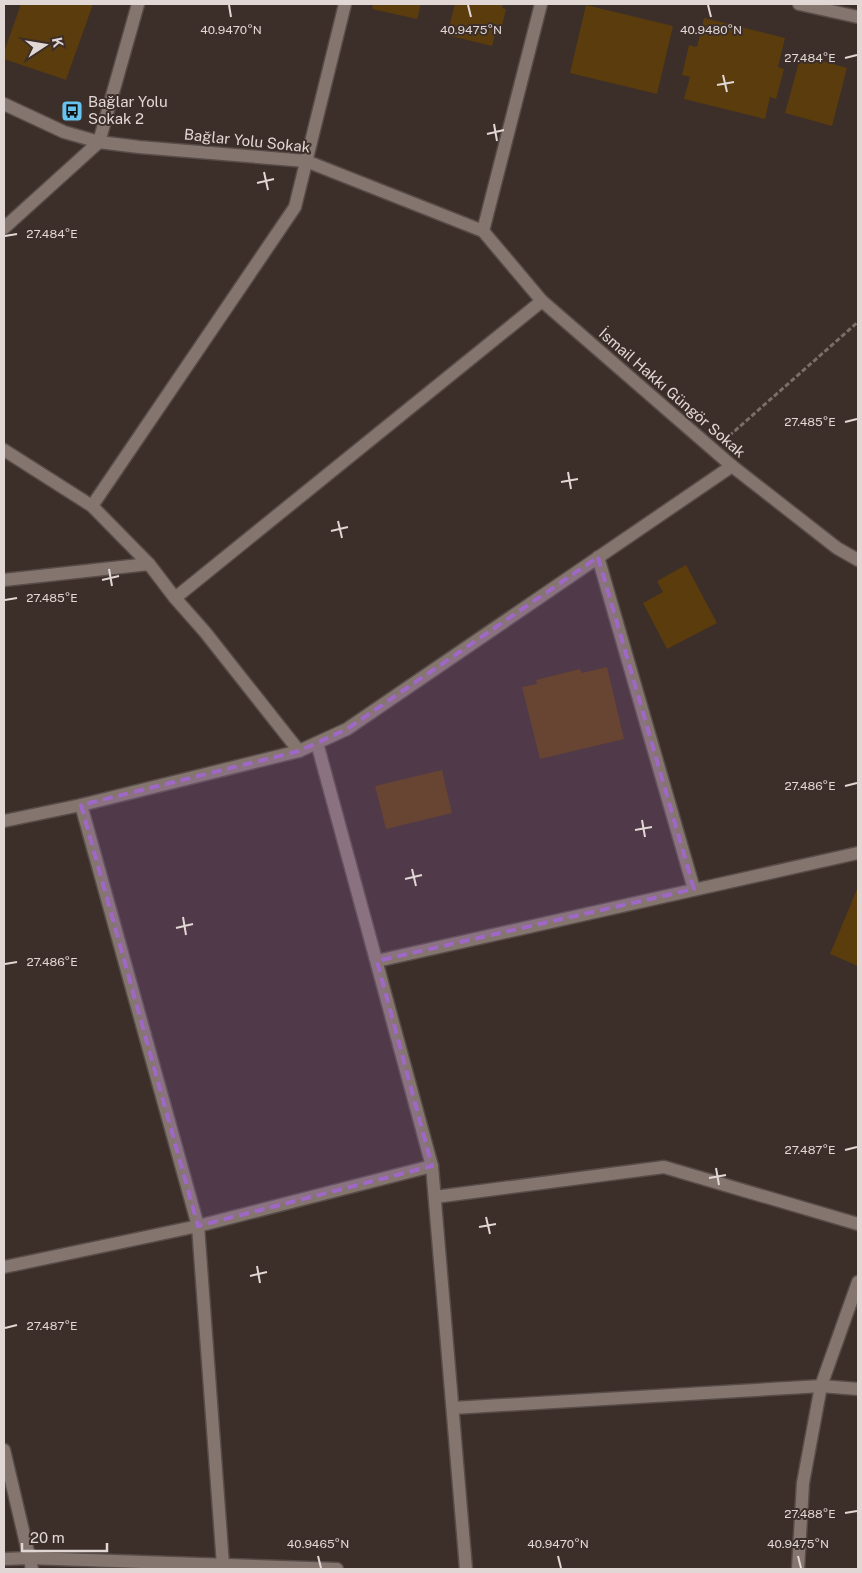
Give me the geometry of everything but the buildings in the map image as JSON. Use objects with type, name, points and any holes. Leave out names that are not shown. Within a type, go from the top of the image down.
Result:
[{"type":"street","points":[[4,228],[99,142],[138,4]]},
{"type":"street","points":[[92,506],[295,207],[345,4]]},
{"type":"street","points":[[482,231],[541,4]]},
{"type":"street","points":[[799,4],[858,17]]},
{"type":"street","name":"Bağlar Yolu Sokak","points":[[4,104],[64,132],[99,142],[306,161],[482,231]]},
{"type":"street","name":"İsmail Hakkı Güngör Sokak","points":[[482,231],[542,301],[732,466],[837,548],[858,560]]},
{"type":"street","points":[[175,598],[542,301]]},
{"type":"street","points":[[4,450],[92,506],[149,564],[299,751]]},
{"type":"street","points":[[4,821],[81,805],[299,751],[347,729],[732,466]]},
{"type":"street","points":[[598,557],[694,889]]},
{"type":"street","points":[[4,580],[149,564]]},
{"type":"street","points":[[317,743],[432,1166],[466,1569]]},
{"type":"street","points":[[81,805],[198,1226],[223,1565]]},
{"type":"street","points":[[376,961],[858,853]]},
{"type":"street","points":[[4,1267],[198,1226],[432,1166]]},
{"type":"street","points":[[435,1197],[664,1167],[858,1224]]},
{"type":"street","points":[[798,1569],[803,1483],[821,1386],[858,1282]]},
{"type":"street","points":[[453,1408],[821,1386],[858,1389]]},
{"type":"street","points":[[4,1450],[30,1563]]},
{"type":"street","points":[[4,1559],[30,1563],[223,1565],[337,1569]]},
{"type":"path","points":[[713,450],[858,322]]},
{"type":"highlighted area","points":[[598,557],[694,889],[377,961],[432,1166],[198,1226],[81,805],[299,751],[347,729]]},
{"type":"place","name":"Bağlar Yolu Sokak 2","points":[[72,111]]}]
